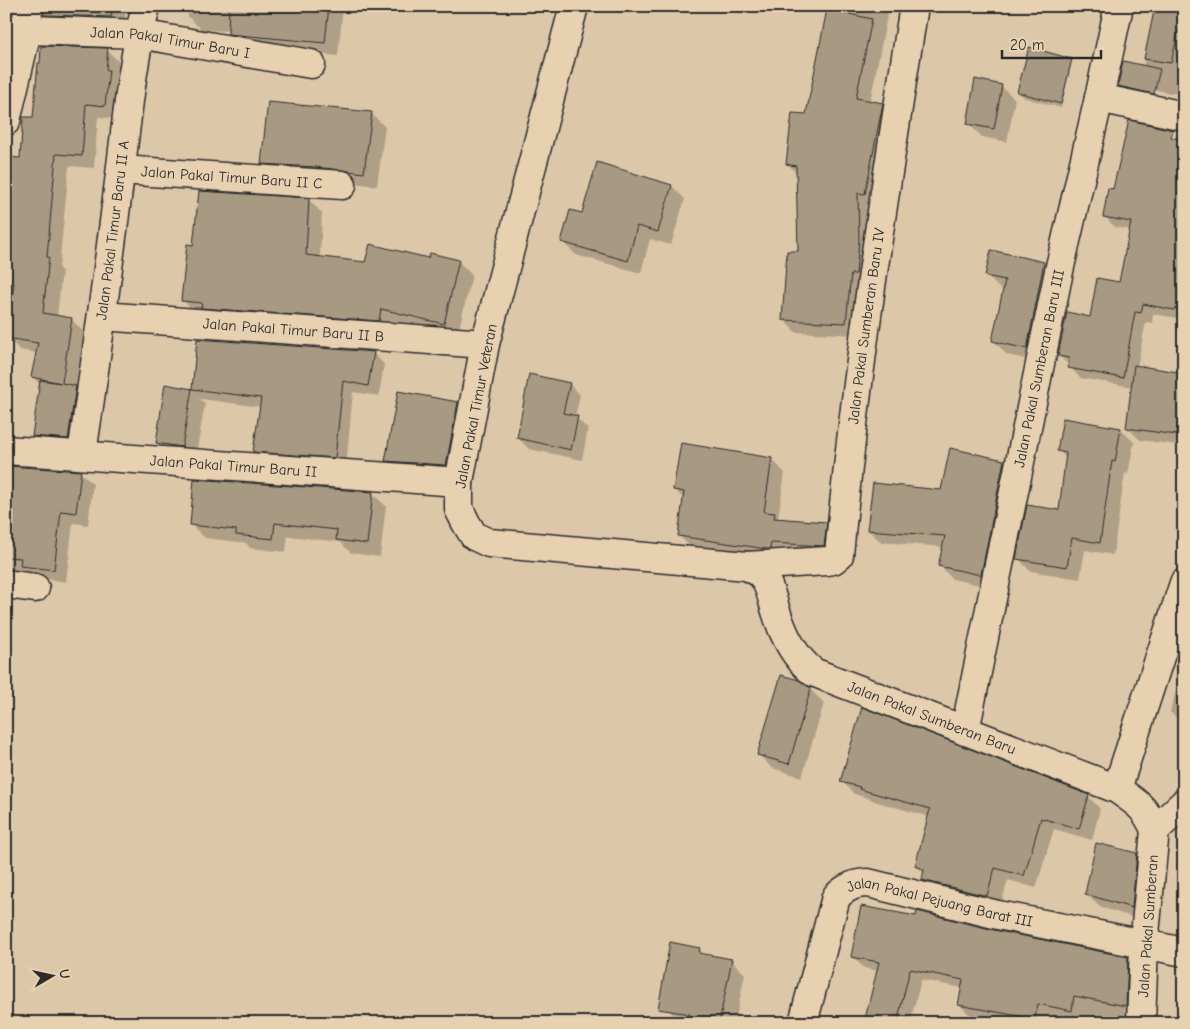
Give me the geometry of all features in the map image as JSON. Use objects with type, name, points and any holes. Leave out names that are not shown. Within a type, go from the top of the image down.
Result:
[{"type":"street","name":"Jalan Pakal Timur Baru II A","points":[[82,454],[121,170],[128,99],[139,34],[146,6]]},
{"type":"street","name":"Jalan Pakal Timur Veteran","points":[[574,6],[485,344],[459,482],[459,509],[474,536],[489,543],[748,566]]},
{"type":"street","name":"Jalan Pakal Sumberan Baru IV","points":[[748,566],[827,561],[833,560],[839,554],[848,460],[866,314],[914,6]]},
{"type":"street","name":"Jalan Pakal Sumberan Baru III","points":[[966,731],[1059,272],[1100,98],[1119,6]]},
{"type":"street","name":"Jalan Pakal Timur Baru I","points":[[21,22],[139,34],[311,64]]},
{"type":"street","points":[[6,121],[21,22]]},
{"type":"street","points":[[1100,98],[1184,116]]},
{"type":"street","name":"Jalan Pakal Timur Baru II C","points":[[121,170],[342,185]]},
{"type":"street","name":"Jalan Pakal Timur Baru II B","points":[[102,316],[485,344]]},
{"type":"street","name":"Jalan Pakal Timur Baru II","points":[[6,450],[459,482]]},
{"type":"street","name":"Jalan Pakal Sumberan Baru","points":[[748,566],[760,573],[764,578],[780,623],[793,649],[803,664],[813,672],[1118,790],[1137,803],[1148,814],[1155,830]]},
{"type":"street","points":[[1118,790],[1184,583]]},
{"type":"street","points":[[6,584],[35,588]]},
{"type":"street","points":[[1155,830],[1184,803]]},
{"type":"street","name":"Jalan Pakal Sumberan","points":[[1141,1023],[1144,945],[1155,830]]},
{"type":"street","name":"Jalan Pakal Pejuang Barat III","points":[[803,1023],[836,897],[843,890],[853,885],[868,883],[998,915],[1184,952]]},
{"type":"building","points":[[45,6],[113,6],[111,17],[44,15]]},
{"type":"building","points":[[229,6],[329,6],[325,43],[228,34]]},
{"type":"building","points":[[1155,6],[1184,6],[1171,63],[1144,59]]},
{"type":"building","points":[[827,9],[872,19],[856,98],[883,103],[865,194],[858,193],[859,241],[856,274],[851,274],[846,323],[782,320],[787,251],[798,251],[796,166],[786,164],[792,113],[806,114]]},
{"type":"building","points":[[41,46],[108,48],[106,70],[109,70],[105,106],[86,104],[82,156],[56,154],[43,313],[72,318],[62,383],[76,386],[68,439],[32,436],[40,380],[61,383],[31,377],[38,343],[6,338],[14,283],[6,282],[6,157],[20,158],[23,117],[33,117]]},
{"type":"building","points":[[1029,47],[1072,59],[1061,104],[1017,92]]},
{"type":"building","points":[[1123,61],[1160,69],[1154,94],[1118,86]]},
{"type":"building","points":[[975,79],[1002,85],[994,129],[967,124]]},
{"type":"building","points":[[268,102],[372,112],[364,173],[316,167],[261,164]]},
{"type":"building","points":[[1129,120],[1173,130],[1171,137],[1184,140],[1184,310],[1143,304],[1141,313],[1135,312],[1123,378],[1068,368],[1069,358],[1058,356],[1067,312],[1090,317],[1097,278],[1119,282],[1131,222],[1103,217],[1108,188],[1113,189]]},
{"type":"building","points":[[597,162],[672,185],[658,232],[637,226],[628,261],[561,242],[570,210],[582,213]]},
{"type":"building","points":[[199,191],[309,198],[306,255],[365,262],[370,244],[428,258],[430,253],[459,260],[444,324],[381,309],[379,321],[201,308],[202,303],[181,301],[187,244],[193,245]]},
{"type":"building","points":[[991,250],[1044,262],[1027,349],[992,341],[1005,280],[985,276]]},
{"type":"building","points":[[197,339],[374,352],[368,386],[343,381],[335,458],[253,452],[261,398],[192,389]]},
{"type":"building","points":[[1134,365],[1184,373],[1184,436],[1126,428]]},
{"type":"building","points":[[529,374],[570,383],[563,413],[578,416],[571,450],[517,438]]},
{"type":"building","points":[[165,384],[192,389],[182,447],[156,443]]},
{"type":"building","points":[[398,391],[458,402],[446,465],[385,461]]},
{"type":"building","points":[[1063,418],[1121,428],[1115,462],[1112,461],[1100,543],[1072,538],[1067,567],[1016,559],[1027,505],[1059,510],[1066,453],[1057,451]]},
{"type":"building","points":[[681,443],[772,458],[764,512],[775,513],[774,518],[827,522],[824,546],[771,543],[770,549],[767,549],[678,536],[684,492],[673,490]]},
{"type":"building","points":[[950,448],[1004,460],[981,575],[938,566],[945,536],[867,530],[873,483],[941,490]]},
{"type":"building","points":[[7,466],[81,471],[76,513],[61,511],[54,570],[20,566],[21,558],[6,557]]},
{"type":"building","points":[[194,479],[373,492],[367,544],[336,540],[337,530],[275,523],[273,539],[236,535],[236,530],[190,525]]},
{"type":"building","points":[[781,675],[799,680],[811,688],[789,764],[757,755]]},
{"type":"building","points":[[862,707],[1089,795],[1079,829],[1041,818],[1024,876],[995,868],[987,896],[922,880],[924,869],[915,866],[930,809],[840,782]]},
{"type":"building","points":[[1096,843],[1137,853],[1132,908],[1085,894]]},
{"type":"building","points":[[861,906],[916,916],[917,911],[994,930],[1128,957],[1126,1006],[1074,996],[1072,1011],[1038,1004],[1035,1019],[958,1005],[963,980],[910,969],[897,1023],[864,1023],[879,962],[851,957]]},
{"type":"building","points":[[670,942],[700,948],[699,953],[732,959],[719,1023],[688,1023],[690,1014],[658,1009]]}]
